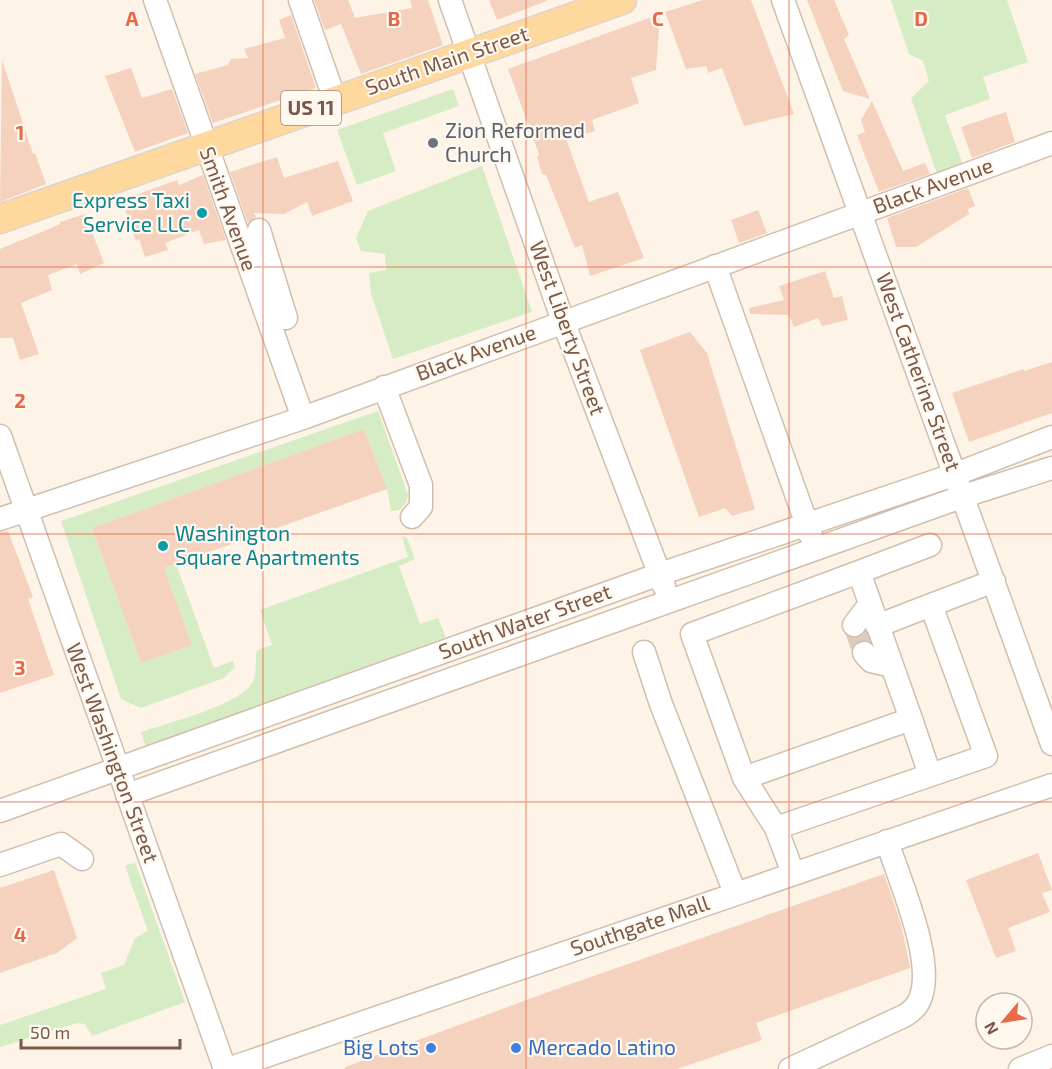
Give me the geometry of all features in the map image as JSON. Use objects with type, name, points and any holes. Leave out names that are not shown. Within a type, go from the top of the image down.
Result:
[{"type":"main road","name":"South Main Street","points":[[0,219],[622,0]]},
{"type":"street","name":"Smith Avenue","points":[[155,0],[303,418]]},
{"type":"street","points":[[300,0],[335,100]]},
{"type":"street","name":"West Liberty Street","points":[[450,0],[563,321],[669,601]]},
{"type":"street","name":"West Catherine Street","points":[[783,0],[1052,744]]},
{"type":"street","name":"Black Avenue","points":[[0,519],[303,418],[1052,143]]},
{"type":"street","points":[[259,230],[286,318]]},
{"type":"street","points":[[715,266],[816,549]]},
{"type":"street","points":[[384,387],[421,485],[421,507],[412,517]]},
{"type":"street","name":"West Washington Street","points":[[0,436],[226,1069]]},
{"type":"street","name":"South Water Street","points":[[0,811],[660,574],[956,474],[1052,436]]},
{"type":"street","name":"South Water Street","points":[[127,795],[964,496],[1052,468]]},
{"type":"street","points":[[793,873],[776,828],[744,778],[692,634],[930,545]]},
{"type":"street","points":[[859,572],[930,775]]},
{"type":"street","points":[[878,626],[994,581]]},
{"type":"street","points":[[854,625],[870,604]]},
{"type":"street","points":[[776,828],[986,756],[931,605]]},
{"type":"street","points":[[644,652],[661,704],[735,893]]},
{"type":"street","points":[[864,653],[871,661],[892,666]]},
{"type":"street","points":[[744,778],[911,719]]},
{"type":"street","name":"Southgate Mall","points":[[226,1069],[1052,785]]},
{"type":"street","points":[[790,1069],[904,1016],[919,1002],[923,990],[923,955],[887,841]]},
{"type":"street","points":[[0,865],[62,844],[82,859]]},
{"type":"street","points":[[1020,1069],[1052,1056]]},
{"type":"green space","points":[[891,0],[1007,0],[1028,62],[983,77],[990,99],[945,115],[963,165],[937,174],[911,98],[929,81],[923,61],[909,54]]},
{"type":"green space","points":[[453,89],[459,106],[383,133],[396,171],[357,185],[337,130]]},
{"type":"green space","points":[[482,166],[532,312],[393,359],[371,294],[369,273],[386,270],[385,254],[361,251],[356,238],[368,211]]},
{"type":"green space","points":[[378,411],[408,495],[401,509],[391,511],[387,489],[364,429],[92,528],[141,663],[192,645],[164,568],[176,564],[214,668],[233,661],[235,667],[224,678],[141,708],[121,699],[61,521]]},
{"type":"green space","points":[[402,536],[407,538],[415,559],[399,566],[420,624],[438,618],[446,637],[146,747],[141,732],[216,707],[250,686],[255,673],[257,650],[272,645],[260,610],[408,557]]},
{"type":"green space","points":[[135,862],[185,1002],[92,1036],[85,1024],[77,1023],[0,1047],[0,1025],[106,989],[101,973],[124,965],[135,938],[148,931],[125,866]]},
{"type":"building","points":[[314,0],[348,0],[355,18],[412,8],[410,0],[428,0],[443,45],[361,74],[341,24],[325,30]]},
{"type":"building","points":[[489,0],[546,0],[547,1],[497,20]]},
{"type":"building","points":[[703,0],[751,0],[794,114],[744,126],[722,68],[708,73],[707,66],[686,69],[665,12]]},
{"type":"building","points":[[807,0],[834,0],[849,35],[844,39],[870,99],[843,91]]},
{"type":"building","points":[[660,14],[656,70],[631,78],[639,103],[592,120],[595,131],[566,139],[589,202],[618,192],[644,258],[590,276],[582,245],[575,248],[546,175],[542,174],[537,157],[539,154],[508,69]]},
{"type":"building","points":[[291,15],[316,88],[213,123],[195,74],[228,65],[231,59],[248,58],[244,49],[285,38],[279,20]]},
{"type":"building","points":[[2,60],[33,154],[35,153],[46,184],[0,202]]},
{"type":"building","points":[[131,68],[142,98],[172,89],[188,133],[135,152],[105,76]]},
{"type":"building","points":[[872,101],[903,171],[925,163],[930,174],[879,192],[857,135],[865,132],[861,120]]},
{"type":"building","points":[[1006,112],[1015,142],[972,158],[961,127]]},
{"type":"building","points":[[277,157],[284,178],[338,161],[353,201],[312,216],[307,202],[284,214],[254,213],[256,217],[248,223],[230,172]]},
{"type":"building","points":[[203,175],[226,240],[204,244],[199,230],[165,243],[168,250],[145,257],[139,239],[136,241],[122,200],[177,180],[179,185]]},
{"type":"building","points":[[968,188],[975,206],[968,209],[969,214],[916,247],[896,247],[887,218]]},
{"type":"building","points":[[758,210],[767,233],[739,243],[731,220]]},
{"type":"building","points":[[85,214],[104,263],[80,274],[77,264],[48,275],[52,290],[21,303],[39,354],[20,360],[13,338],[0,338],[0,249],[60,224],[60,222]]},
{"type":"building","points":[[825,271],[834,298],[842,296],[848,320],[822,326],[818,318],[794,327],[789,315],[750,314],[749,308],[784,300],[779,286]]},
{"type":"building","points":[[690,332],[707,353],[755,509],[732,516],[725,508],[699,517],[640,350]]},
{"type":"building","points":[[1052,362],[1052,413],[969,442],[952,393]]},
{"type":"building","name":"Washington Square Apartments","points":[[364,429],[387,489],[164,568],[192,645],[141,663],[92,528]]},
{"type":"building","points":[[8,531],[33,597],[28,599],[54,675],[0,693],[0,532]]},
{"type":"building","points":[[1038,853],[1052,890],[1042,893],[1050,912],[1008,928],[1016,951],[996,958],[966,880]]},
{"type":"building","points":[[54,870],[77,938],[57,953],[0,973],[0,888]]},
{"type":"building","points":[[884,874],[901,924],[910,968],[756,1023],[762,1040],[677,1069],[345,1069],[345,1067],[548,992]]},
{"type":"tunnel","points":[[854,625],[864,653]]},
{"type":"place","name":"Zion Reformed Church","points":[[433,143]]},
{"type":"place","name":"Express Taxi Service LLC","points":[[202,213]]},
{"type":"place","name":"Washington Square Apartments","points":[[163,546]]},
{"type":"place","name":"Big Lots","points":[[431,1048]]},
{"type":"place","name":"Mercado Latino","points":[[516,1048]]}]
